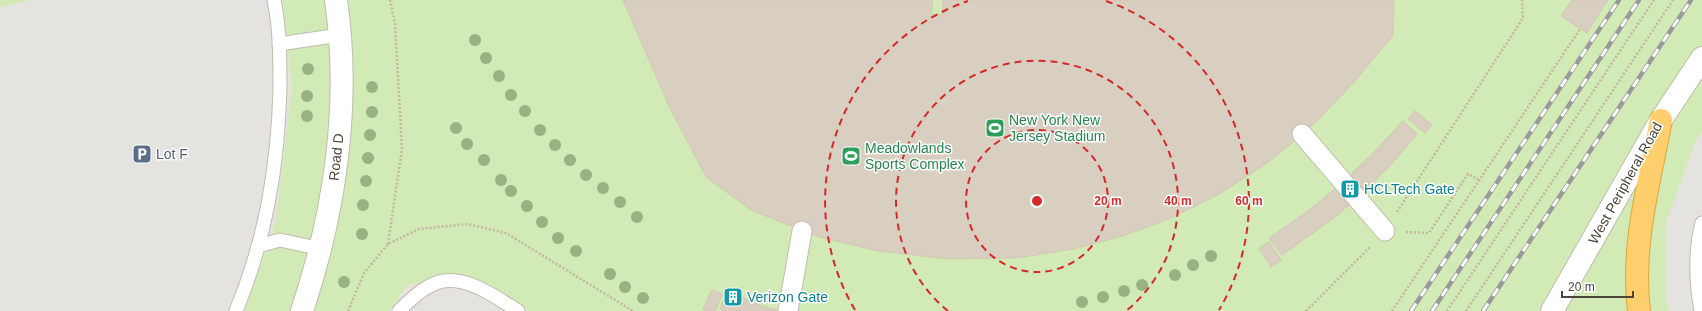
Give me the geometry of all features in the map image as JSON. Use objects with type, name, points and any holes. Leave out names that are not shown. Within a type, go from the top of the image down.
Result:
[{"type":"highway","points":[[1639,311],[1636,278],[1638,245],[1661,120]]},
{"type":"street","name":"Road D","points":[[302,311],[321,249],[333,190],[338,152],[341,90],[340,35],[336,0]]},
{"type":"street","name":"West Peripheral Road","points":[[1552,311],[1661,120],[1702,58]]},
{"type":"street","points":[[1302,134],[1385,231]]},
{"type":"street","points":[[788,311],[802,231]]},
{"type":"lane","points":[[236,311],[245,289],[258,246],[273,181],[277,149],[279,111],[279,44],[274,0]]},
{"type":"lane","points":[[279,44],[340,35]]},
{"type":"lane","points":[[1701,311],[1698,294],[1698,239],[1702,223]]},
{"type":"lane","points":[[258,246],[280,240],[321,249]]},
{"type":"lane","points":[[400,311],[414,296],[439,282],[459,281],[484,291],[518,311]]},
{"type":"path","points":[[388,244],[402,149],[395,23],[390,0]]},
{"type":"path","points":[[1306,311],[1385,231],[1522,18],[1522,0]]},
{"type":"path","points":[[1447,311],[1654,0]]},
{"type":"path","points":[[1466,311],[1673,0]]},
{"type":"path","points":[[1392,311],[1580,29]]},
{"type":"path","points":[[1385,231],[1429,233],[1468,174],[1479,180]]},
{"type":"path","points":[[348,311],[364,273],[388,244],[419,229],[468,224],[506,232],[633,311]]},
{"type":"green space","name":"Meadowlands Sports Complex","points":[[0,0],[1702,0],[1702,311],[0,311]]},
{"type":"shaded area","name":"Lot F","points":[[31,0],[283,0],[292,87],[276,221],[245,311],[0,311],[0,7]]},
{"type":"shaded area","points":[[1702,131],[1702,311],[1669,311],[1665,295],[1666,222],[1696,140]]},
{"type":"shaded area","points":[[474,278],[529,311],[390,311],[407,285]]},
{"type":"building","name":"New York New Jersey Stadium","points":[[623,0],[933,0],[931,14],[942,15],[943,0],[1394,0],[1393,35],[1356,80],[1315,123],[1270,161],[1221,193],[1171,218],[1123,236],[1073,249],[1016,258],[950,259],[878,251],[816,236],[751,210],[706,177],[669,106]]},
{"type":"building","points":[[1572,0],[1608,0],[1587,33],[1561,16]]},
{"type":"building","points":[[1415,111],[1432,125],[1425,133],[1408,119]]},
{"type":"building","name":"HCLTech Gate","points":[[1403,121],[1417,134],[1389,167],[1334,218],[1282,255],[1269,238],[1308,211],[1344,181]]},
{"type":"building","points":[[1269,242],[1281,260],[1271,267],[1259,248]]},
{"type":"building","points":[[712,290],[723,294],[715,311],[706,311],[703,309]]},
{"type":"building","name":"Verizon Gate","points":[[727,291],[757,304],[779,311],[723,311],[720,309]]},
{"type":"railway","points":[[1411,311],[1619,0]]},
{"type":"railway","points":[[1432,311],[1639,0]]},
{"type":"railway","points":[[1483,311],[1691,0]]},
{"type":"place","name":"New York New Jersey Stadium","points":[[995,128]]},
{"type":"place","name":"Lot F","points":[[142,154]]},
{"type":"place","name":"Meadowlands Sports Complex","points":[[851,156]]},
{"type":"place","name":"HCLTech Gate","points":[[1350,189]]},
{"type":"place","name":"Verizon Gate","points":[[733,297]]}]
